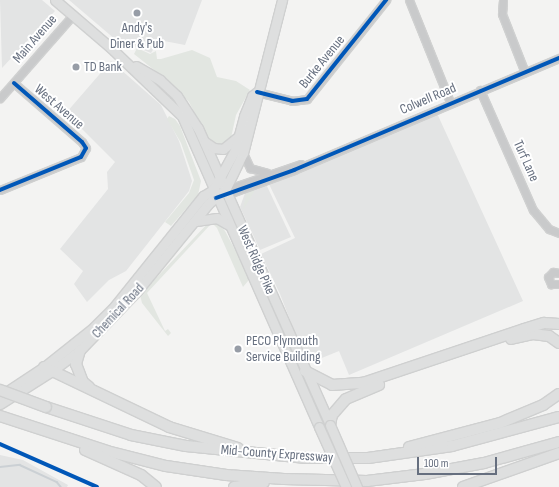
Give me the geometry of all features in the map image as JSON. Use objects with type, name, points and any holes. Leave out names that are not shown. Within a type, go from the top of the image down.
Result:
[{"type":"highway","points":[[305,371],[332,385],[363,383],[524,329],[544,323],[559,324]]},
{"type":"highway","points":[[330,425],[338,406],[358,393],[513,338],[533,334],[549,336],[559,343]]},
{"type":"highway","points":[[80,350],[77,356],[77,369],[83,382],[93,391]]},
{"type":"highway","points":[[48,369],[169,427],[265,456]]},
{"type":"highway","name":"Mid-County Expressway","points":[[0,390],[131,435],[186,446],[265,456],[368,458],[452,446],[559,417]]},
{"type":"highway","points":[[368,458],[500,423],[543,405],[559,394]]},
{"type":"highway","name":"Mid-County Expressway","points":[[0,416],[43,431],[166,466],[226,475],[315,480],[367,481],[425,474],[484,463],[559,442]]},
{"type":"highway","points":[[43,431],[141,475],[156,487]]},
{"type":"highway","points":[[463,487],[559,453]]},
{"type":"highway","points":[[234,487],[315,480]]},
{"type":"main road","name":"West Ridge Pike","points":[[55,0],[123,58],[182,116],[215,194],[346,487]]},
{"type":"main road","points":[[257,92],[252,96],[235,150],[220,180],[215,194],[226,192],[243,152],[257,92],[282,0]]},
{"type":"main road","name":"West Ridge Pike","points":[[123,58],[160,80],[188,109],[204,141],[357,487]]},
{"type":"main road","points":[[204,141],[214,148],[223,149],[238,137]]},
{"type":"main road","name":"Chemical Road","points":[[0,396],[80,350],[138,290],[196,220],[215,194]]},
{"type":"main road","name":"Chemical Road","points":[[0,404],[48,369],[113,308],[202,196],[215,194]]},
{"type":"main road","points":[[196,220],[216,218],[229,225]]},
{"type":"street","name":"Burke Avenue","points":[[257,92],[292,101],[307,99],[386,0]]},
{"type":"street","points":[[409,0],[450,102]]},
{"type":"street","points":[[504,0],[502,14],[524,70]]},
{"type":"street","name":"Main Avenue","points":[[0,98],[73,15]]},
{"type":"street","name":"Colwell Road","points":[[226,192],[307,163],[524,70],[558,60]]},
{"type":"street","name":"West Avenue","points":[[0,190],[81,157],[86,148],[82,142],[14,82]]},
{"type":"street","name":"Turf Lane","points":[[480,90],[533,210],[549,229],[559,233]]},
{"type":"street","points":[[243,152],[250,168],[258,172],[269,174]]},
{"type":"street","name":"Colwell Road","points":[[226,192],[269,174],[307,163]]},
{"type":"street","points":[[559,273],[553,272],[548,277],[551,284],[559,284]]},
{"type":"shaded area","points":[[0,0],[42,0],[55,11],[2,68]]},
{"type":"shaded area","points":[[69,0],[202,0],[185,45],[159,40],[151,53],[127,43],[123,46]]},
{"type":"shaded area","points":[[137,48],[150,54],[156,51],[157,59],[192,50],[210,58],[217,77],[236,81],[250,90],[236,115],[231,138],[219,146],[208,139],[189,102],[173,85],[134,54]]},
{"type":"shaded area","points":[[111,61],[161,105],[179,141],[192,181],[189,191],[126,271],[109,280],[87,302],[74,284],[83,271],[60,249],[108,189],[107,172],[115,162],[66,113]]},
{"type":"shaded area","points":[[435,109],[523,301],[349,375],[339,351],[307,364],[280,294],[261,254],[295,238],[267,180]]},
{"type":"shaded area","points":[[169,116],[175,119],[180,126],[201,181],[198,195],[171,226],[165,222],[189,193],[194,180],[181,143],[167,119]]},
{"type":"shaded area","points":[[266,184],[291,237],[260,250],[240,207],[245,193]]},
{"type":"shaded area","points":[[254,190],[254,192],[243,210],[246,194]]},
{"type":"shaded area","points":[[210,221],[219,224],[225,231],[248,274],[248,281],[243,287],[217,228],[213,224],[210,225],[147,293],[165,331],[168,329],[171,333],[168,336],[142,303],[140,295]]},
{"type":"shaded area","points":[[0,455],[23,460],[68,485],[67,487],[0,487]]},
{"type":"waterway","points":[[0,467],[20,465],[57,482],[61,487]]},
{"type":"cycle path","points":[[257,92],[292,101],[307,99],[386,0]]},
{"type":"cycle path","points":[[216,198],[294,170],[559,58]]},
{"type":"cycle path","points":[[0,190],[81,157],[86,148],[82,142],[14,83]]},
{"type":"cycle path","points":[[0,444],[97,487]]},
{"type":"place","name":"Andy's Diner & Pub","points":[[137,13]]},
{"type":"place","name":"TD Bank","points":[[76,67]]},
{"type":"place","name":"PECO Plymouth Service Building","points":[[238,349]]}]
